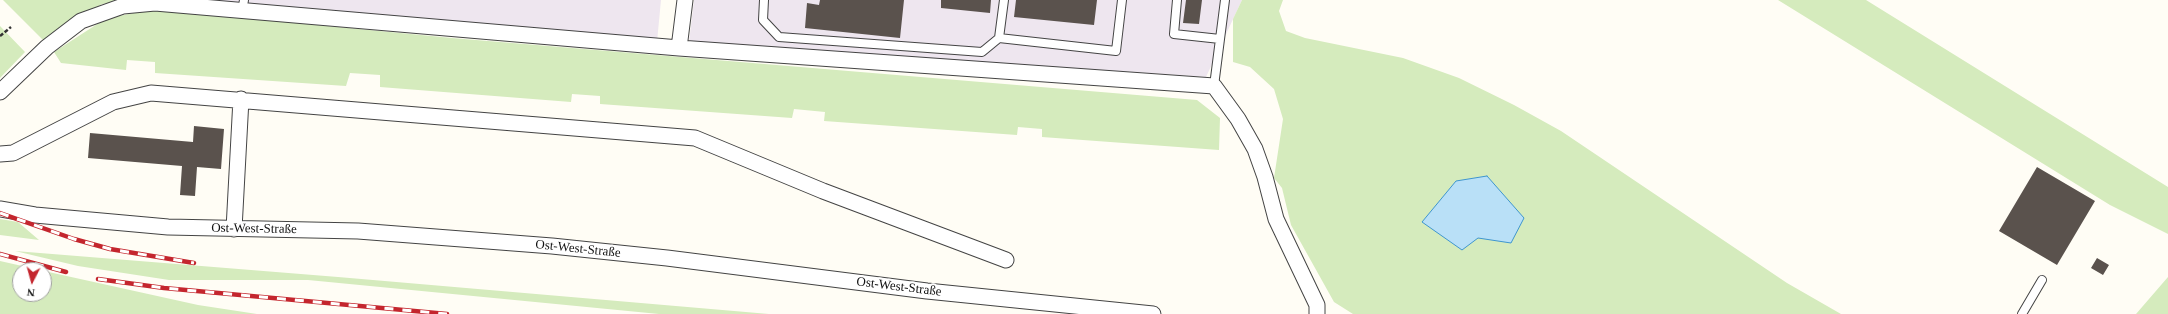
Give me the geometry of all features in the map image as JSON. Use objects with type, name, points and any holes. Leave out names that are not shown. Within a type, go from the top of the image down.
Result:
[{"type":"street","points":[[679,48],[685,0]]},
{"type":"street","points":[[0,92],[47,46],[81,21],[123,6],[155,3],[243,5],[679,48],[1214,86],[1238,119],[1255,149],[1265,176],[1276,219],[1317,305],[1316,314]]},
{"type":"street","points":[[0,154],[13,153],[113,102],[151,93],[241,99],[695,138],[823,191],[1006,260]]},
{"type":"street","points":[[234,229],[241,99]]},
{"type":"street","name":"Ost-West-Straße","points":[[0,209],[42,215],[153,226],[352,231],[552,246],[667,258],[934,292],[1153,314]]},
{"type":"lane","points":[[764,0],[763,20],[779,37],[982,52],[999,38],[1004,0]]},
{"type":"lane","points":[[999,38],[1116,51],[1122,0]]},
{"type":"lane","points":[[1177,0],[1174,34],[1220,39]]},
{"type":"lane","points":[[1219,0],[1223,11]]},
{"type":"lane","points":[[1214,86],[1225,0]]},
{"type":"lane","points":[[2022,314],[2042,280]]},
{"type":"path","points":[[0,36],[11,27]]},
{"type":"shaded area","points":[[190,0],[661,0],[657,42]]},
{"type":"shaded area","points":[[694,0],[1242,0],[1206,77],[689,42]]},
{"type":"green space","points":[[3,0],[138,0],[102,4],[44,41]]},
{"type":"green space","points":[[1242,0],[1283,0],[1279,11],[1286,31],[1305,38],[1403,58],[1459,78],[1514,105],[1561,131],[1787,283],[1841,314],[1353,314],[1334,302],[1291,225],[1282,188],[1274,178],[1283,119],[1274,89],[1250,67],[1233,62],[1233,19]]},
{"type":"green space","points":[[1778,0],[1866,0],[2168,187],[2168,234],[2110,205]]},
{"type":"green space","points":[[152,9],[452,38],[1197,100],[1220,118],[1219,150],[1042,137],[1042,129],[1018,127],[1017,135],[824,121],[825,112],[794,109],[792,118],[600,104],[600,96],[572,94],[571,102],[380,87],[380,75],[350,73],[346,86],[155,73],[155,62],[127,60],[126,70],[61,63],[54,52],[105,19]]},
{"type":"green space","points":[[0,26],[25,52],[0,78]]},
{"type":"green space","points":[[0,219],[18,222],[39,240],[0,235]]},
{"type":"green space","points":[[15,251],[769,314],[659,314],[308,280],[169,280],[78,266]]},
{"type":"green space","points":[[0,261],[12,264],[12,302],[52,302],[52,273],[198,305],[257,314],[0,314]]},
{"type":"green space","points":[[2168,277],[2168,314],[2136,314]]},
{"type":"water","points":[[1487,176],[1524,218],[1511,243],[1478,238],[1462,250],[1422,222],[1456,181]]},
{"type":"building","points":[[820,0],[904,0],[900,38],[805,28],[807,3],[819,5]]},
{"type":"building","points":[[941,0],[991,0],[990,13],[941,8]]},
{"type":"building","points":[[1016,0],[1097,0],[1094,25],[1014,17]]},
{"type":"building","points":[[1186,0],[1202,0],[1199,24],[1183,23]]},
{"type":"building","points":[[194,126],[224,129],[221,169],[197,167],[195,196],[180,195],[182,166],[88,158],[90,133],[193,142]]},
{"type":"building","points":[[2037,167],[2095,201],[2057,265],[1999,231]]},
{"type":"building","points":[[2097,258],[2109,265],[2103,275],[2091,268]]},
{"type":"railway","points":[[0,213],[74,239],[110,249],[194,263]]},
{"type":"railway","points":[[0,254],[66,272]]},
{"type":"railway","points":[[98,279],[164,288],[447,314]]}]
